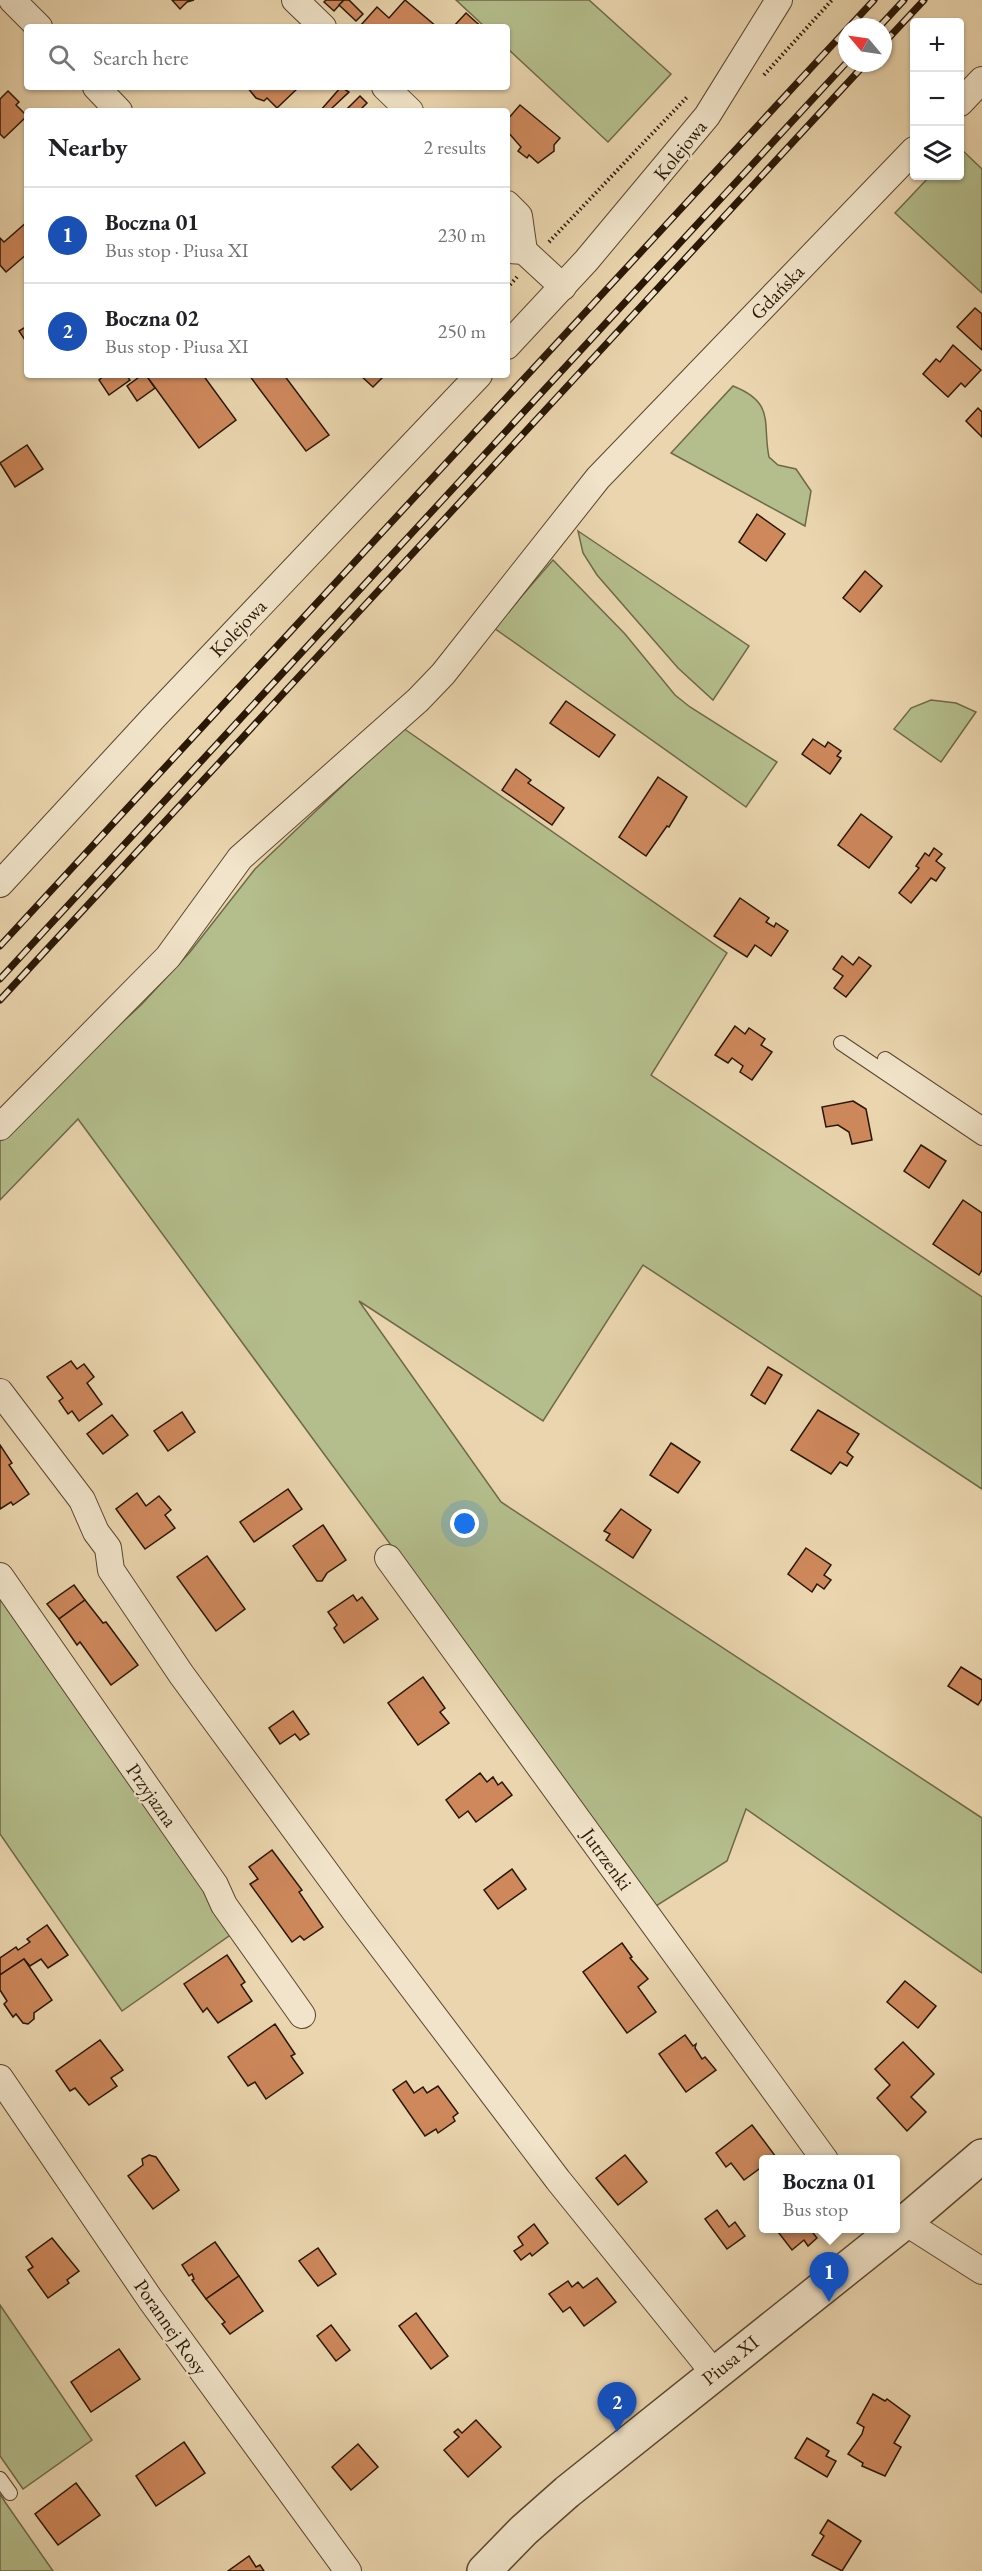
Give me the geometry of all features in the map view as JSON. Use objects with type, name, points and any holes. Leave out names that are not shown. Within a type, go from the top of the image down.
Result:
[{"type":"street","points":[[12,0],[36,24]]},
{"type":"street","points":[[295,0],[320,24]]},
{"type":"street","name":"Kolejowa","points":[[510,343],[563,287],[707,116],[779,0]]},
{"type":"street","points":[[964,99],[982,80]]},
{"type":"street","points":[[99,90],[116,108]]},
{"type":"street","points":[[388,90],[407,108]]},
{"type":"street","name":"Gdańska","points":[[0,1127],[168,957],[240,858],[418,700],[443,674],[573,506],[639,434],[910,155]]},
{"type":"street","points":[[510,207],[519,216],[524,250],[563,287]]},
{"type":"street","name":"Kolejowa","points":[[0,884],[162,708],[476,378]]},
{"type":"street","points":[[0,1392],[82,1500],[96,1532],[108,1548],[111,1570],[188,1683],[356,1913],[551,2170],[714,2373]]},
{"type":"street","name":"Jutrzenki","points":[[388,1558],[821,2155]]},
{"type":"street","name":"Przyjazna","points":[[0,1576],[302,2015]]},
{"type":"street","name":"Porannej Rosy","points":[[0,2078],[157,2308],[348,2571]]},
{"type":"street","name":"Piusa XI","points":[[900,2221],[982,2156]]},
{"type":"street","name":"Piusa XI","points":[[484,2571],[524,2530],[567,2492],[884,2233]]},
{"type":"street","points":[[895,2233],[982,2271]]},
{"type":"lane","points":[[841,1043],[982,1138]]},
{"type":"lane","points":[[885,1059],[982,1124]]},
{"type":"lane","points":[[0,2479],[10,2493]]},
{"type":"path","points":[[761,78],[832,0]]},
{"type":"path","points":[[524,250],[695,92]]},
{"type":"green space","points":[[456,0],[589,0],[671,74],[608,142],[510,51],[510,24],[482,24]]},
{"type":"green space","points":[[964,152],[982,169],[982,293],[895,213],[926,180],[964,180]]},
{"type":"green space","points":[[733,386],[756,399],[761,407],[766,424],[769,457],[778,465],[796,469],[811,491],[805,526],[671,453]]},
{"type":"green space","points":[[578,531],[749,646],[713,700],[678,668],[597,575],[583,553]]},
{"type":"green space","points":[[553,560],[625,634],[675,695],[777,762],[746,807],[494,628]]},
{"type":"green space","points":[[931,700],[956,703],[976,712],[941,762],[894,729],[911,708]]},
{"type":"green space","points":[[403,728],[727,953],[651,1075],[982,1297],[982,1489],[643,1265],[543,1421],[359,1301],[501,1502],[982,1818],[982,1973],[746,1809],[727,1861],[656,1906],[78,1119],[0,1200],[0,1141],[54,1085],[141,1005],[190,952],[255,869]]},
{"type":"green space","points":[[0,1595],[236,1931],[122,2011],[0,1834]]},
{"type":"green space","points":[[0,2305],[92,2440],[23,2489],[0,2456]]},
{"type":"green space","points":[[0,2494],[5,2502],[53,2571],[0,2571]]},
{"type":"building","points":[[172,0],[194,0],[187,2],[180,9]]},
{"type":"building","points":[[344,0],[334,11],[324,2]]},
{"type":"building","points":[[344,0],[349,0],[363,14],[356,21],[339,5]]},
{"type":"building","points":[[405,0],[433,24],[362,24],[377,7],[389,18]]},
{"type":"building","points":[[466,13],[478,24],[456,24]]},
{"type":"building","points":[[249,90],[296,90],[277,108],[267,98],[264,101],[256,98]]},
{"type":"building","points":[[338,90],[349,92],[332,108],[323,108]]},
{"type":"building","points":[[8,91],[19,102],[16,105],[24,113],[24,119],[4,138],[0,134],[0,99]]},
{"type":"building","points":[[360,96],[367,103],[362,108],[348,108]]},
{"type":"building","points":[[520,105],[560,138],[554,145],[554,151],[538,163],[529,155],[527,158],[518,151],[521,147],[510,134],[510,117]]},
{"type":"building","points":[[24,225],[24,257],[6,272],[0,265],[0,238],[4,242]]},
{"type":"building","points":[[975,308],[982,314],[982,350],[957,327]]},
{"type":"building","points":[[24,328],[24,338],[19,331]]},
{"type":"building","points":[[953,345],[981,370],[965,387],[961,383],[948,397],[923,374],[936,359],[940,362]]},
{"type":"building","points":[[101,378],[128,378],[130,380],[109,395],[99,380]]},
{"type":"building","points":[[138,378],[148,378],[155,388],[137,401],[127,386]]},
{"type":"building","points":[[148,378],[205,378],[236,420],[199,448]]},
{"type":"building","points":[[251,378],[286,378],[329,435],[306,451]]},
{"type":"building","points":[[363,378],[382,378],[373,387]]},
{"type":"building","points":[[978,408],[982,412],[982,437],[966,421]]},
{"type":"building","points":[[27,445],[43,469],[15,487],[0,463]]},
{"type":"building","points":[[757,514],[785,534],[766,561],[739,542]]},
{"type":"building","points":[[865,571],[882,586],[860,612],[843,598]]},
{"type":"building","points":[[566,701],[615,735],[599,757],[550,723]]},
{"type":"building","points":[[813,739],[825,747],[828,742],[841,751],[837,756],[841,758],[830,774],[802,754]]},
{"type":"building","points":[[516,769],[531,780],[528,783],[564,808],[552,825],[502,790]]},
{"type":"building","points":[[658,777],[687,797],[669,827],[667,826],[646,856],[619,837]]},
{"type":"building","points":[[861,814],[892,837],[869,868],[838,845]]},
{"type":"building","points":[[934,848],[942,854],[936,861],[945,868],[936,881],[931,878],[911,903],[899,893],[919,868],[916,866],[925,853],[929,856]]},
{"type":"building","points":[[740,898],[769,918],[766,922],[774,927],[776,923],[788,931],[771,956],[755,945],[747,957],[714,936]]},
{"type":"building","points":[[842,956],[853,965],[859,957],[871,966],[846,997],[834,988],[843,976],[833,969]]},
{"type":"building","points":[[735,1026],[745,1034],[749,1028],[765,1039],[761,1045],[772,1052],[752,1080],[740,1072],[743,1066],[732,1058],[728,1063],[715,1055]]},
{"type":"building","points":[[853,1101],[866,1109],[872,1140],[852,1144],[849,1132],[838,1125],[826,1127],[822,1107]]},
{"type":"building","points":[[921,1145],[946,1161],[929,1188],[904,1171]]},
{"type":"building","points":[[963,1200],[982,1213],[982,1270],[979,1275],[933,1244]]},
{"type":"building","points":[[71,1361],[77,1369],[84,1364],[94,1377],[87,1383],[102,1404],[79,1421],[72,1411],[68,1414],[59,1401],[63,1398],[47,1377]]},
{"type":"building","points":[[768,1367],[782,1375],[765,1404],[751,1395]]},
{"type":"building","points":[[818,1410],[859,1434],[847,1452],[853,1457],[847,1466],[840,1462],[831,1474],[791,1450]]},
{"type":"building","points":[[182,1412],[195,1432],[168,1451],[154,1431]]},
{"type":"building","points":[[112,1415],[128,1435],[103,1454],[87,1434]]},
{"type":"building","points":[[671,1443],[700,1462],[678,1493],[650,1475]]},
{"type":"building","points":[[0,1445],[12,1463],[9,1465],[29,1494],[13,1505],[11,1502],[0,1509]]},
{"type":"building","points":[[288,1489],[302,1509],[254,1542],[240,1522]]},
{"type":"building","points":[[137,1493],[146,1506],[159,1496],[171,1510],[165,1515],[175,1528],[145,1549],[116,1509]]},
{"type":"building","points":[[621,1509],[651,1530],[633,1558],[606,1540],[610,1534],[604,1531]]},
{"type":"building","points":[[323,1525],[346,1560],[327,1573],[322,1581],[317,1581],[293,1546]]},
{"type":"building","points":[[806,1548],[831,1565],[824,1575],[831,1580],[824,1589],[817,1584],[812,1592],[788,1574]]},
{"type":"building","points":[[207,1556],[245,1609],[216,1631],[177,1577]]},
{"type":"building","points":[[74,1585],[85,1600],[59,1619],[47,1604]]},
{"type":"building","points":[[353,1595],[357,1601],[362,1597],[378,1619],[344,1643],[334,1628],[337,1625],[328,1612]]},
{"type":"building","points":[[85,1600],[103,1623],[106,1622],[138,1665],[111,1685],[80,1642],[77,1645],[59,1619]]},
{"type":"building","points":[[961,1667],[982,1680],[982,1699],[978,1705],[948,1686]]},
{"type":"building","points":[[423,1677],[445,1708],[440,1712],[449,1723],[418,1745],[388,1703]]},
{"type":"building","points":[[293,1711],[309,1734],[300,1740],[295,1734],[280,1744],[269,1728]]},
{"type":"building","points":[[480,1773],[487,1782],[493,1777],[498,1785],[502,1782],[512,1795],[476,1822],[468,1811],[459,1818],[446,1800]]},
{"type":"building","points":[[272,1850],[302,1890],[299,1892],[323,1927],[304,1940],[300,1936],[292,1942],[250,1884],[258,1879],[249,1867]]},
{"type":"building","points":[[512,1869],[526,1889],[498,1909],[484,1890]]},
{"type":"building","points":[[47,1925],[68,1955],[48,1968],[41,1959],[30,1966],[24,1959],[0,1975],[0,1958],[16,1947],[18,1950],[30,1942],[27,1939]]},
{"type":"building","points":[[622,1943],[632,1957],[630,1958],[648,1979],[638,1987],[656,2012],[627,2033],[583,1972]]},
{"type":"building","points":[[227,1955],[245,1982],[241,1985],[252,2001],[218,2023],[207,2008],[203,2012],[184,1984]]},
{"type":"building","points":[[24,1959],[52,2000],[34,2013],[34,2019],[28,2024],[23,2023],[16,2014],[13,2017],[4,2004],[7,2001],[0,1990],[0,1975]]},
{"type":"building","points":[[905,1981],[936,2006],[918,2028],[887,2002]]},
{"type":"building","points":[[275,2024],[295,2054],[291,2056],[303,2073],[266,2099],[255,2082],[248,2086],[228,2057]]},
{"type":"building","points":[[685,2035],[693,2046],[696,2044],[695,2048],[702,2059],[705,2057],[716,2070],[686,2092],[659,2054]]},
{"type":"building","points":[[100,2040],[123,2070],[111,2078],[117,2086],[89,2105],[75,2088],[70,2091],[56,2071]]},
{"type":"building","points":[[903,2042],[934,2074],[911,2097],[926,2112],[907,2131],[877,2098],[890,2085],[875,2069]]},
{"type":"building","points":[[406,2081],[414,2093],[423,2087],[427,2093],[438,2086],[458,2113],[453,2117],[455,2121],[438,2133],[436,2129],[425,2136],[393,2090]]},
{"type":"building","points":[[752,2125],[774,2155],[759,2155],[759,2169],[744,2180],[731,2163],[726,2167],[716,2153]]},
{"type":"building","points":[[149,2155],[156,2157],[179,2190],[153,2209],[128,2176],[143,2165],[142,2159]]},
{"type":"building","points":[[625,2155],[647,2182],[618,2205],[596,2178]]},
{"type":"building","points":[[717,2210],[729,2227],[735,2222],[745,2236],[727,2249],[705,2219]]},
{"type":"building","points":[[534,2224],[548,2243],[532,2256],[530,2253],[521,2260],[514,2251],[523,2245],[518,2237]]},
{"type":"building","points":[[779,2233],[813,2233],[817,2238],[808,2246],[804,2240],[792,2250]]},
{"type":"building","points":[[52,2238],[79,2271],[67,2280],[69,2283],[48,2298],[28,2270],[33,2267],[26,2257]]},
{"type":"building","points":[[215,2242],[239,2276],[206,2299],[192,2280],[194,2279],[192,2274],[189,2276],[182,2265]]},
{"type":"building","points":[[318,2248],[336,2274],[318,2286],[299,2261]]},
{"type":"building","points":[[239,2276],[263,2311],[230,2334],[222,2324],[225,2322],[206,2299]]},
{"type":"building","points":[[597,2278],[616,2302],[584,2326],[570,2307],[563,2312],[549,2294],[568,2281],[572,2287],[578,2282],[583,2288]]},
{"type":"building","points":[[416,2313],[448,2356],[431,2369],[399,2326]]},
{"type":"building","points":[[331,2325],[350,2350],[336,2361],[317,2336]]},
{"type":"building","points":[[119,2349],[140,2379],[91,2412],[71,2382]]},
{"type":"building","points":[[873,2394],[885,2401],[887,2399],[910,2416],[894,2443],[901,2447],[885,2476],[862,2466],[863,2463],[848,2454],[862,2434],[864,2427],[857,2423]]},
{"type":"building","points":[[476,2420],[501,2447],[468,2477],[444,2450],[459,2437],[454,2432],[458,2429],[462,2433]]},
{"type":"building","points":[[807,2438],[829,2451],[826,2456],[836,2461],[827,2477],[795,2458]]},
{"type":"building","points":[[184,2442],[205,2473],[156,2506],[136,2476]]},
{"type":"building","points":[[358,2444],[378,2467],[351,2490],[332,2467]]},
{"type":"building","points":[[76,2483],[100,2515],[58,2545],[35,2514]]},
{"type":"building","points":[[828,2520],[861,2541],[842,2571],[812,2555],[824,2536],[820,2533]]},
{"type":"building","points":[[249,2556],[256,2567],[260,2565],[264,2571],[228,2571]]},
{"type":"railway","points":[[857,18],[874,0]]},
{"type":"railway","points":[[887,18],[904,0]]},
{"type":"railway","points":[[892,34],[924,0]]},
{"type":"railway","points":[[0,946],[838,39]]},
{"type":"railway","points":[[0,979],[838,72]]},
{"type":"railway","points":[[0,1000],[858,72]]},
{"type":"place","name":"Boczna 01","points":[[829,2302]]},
{"type":"place","name":"Boczna 02","points":[[617,2432]]}]
